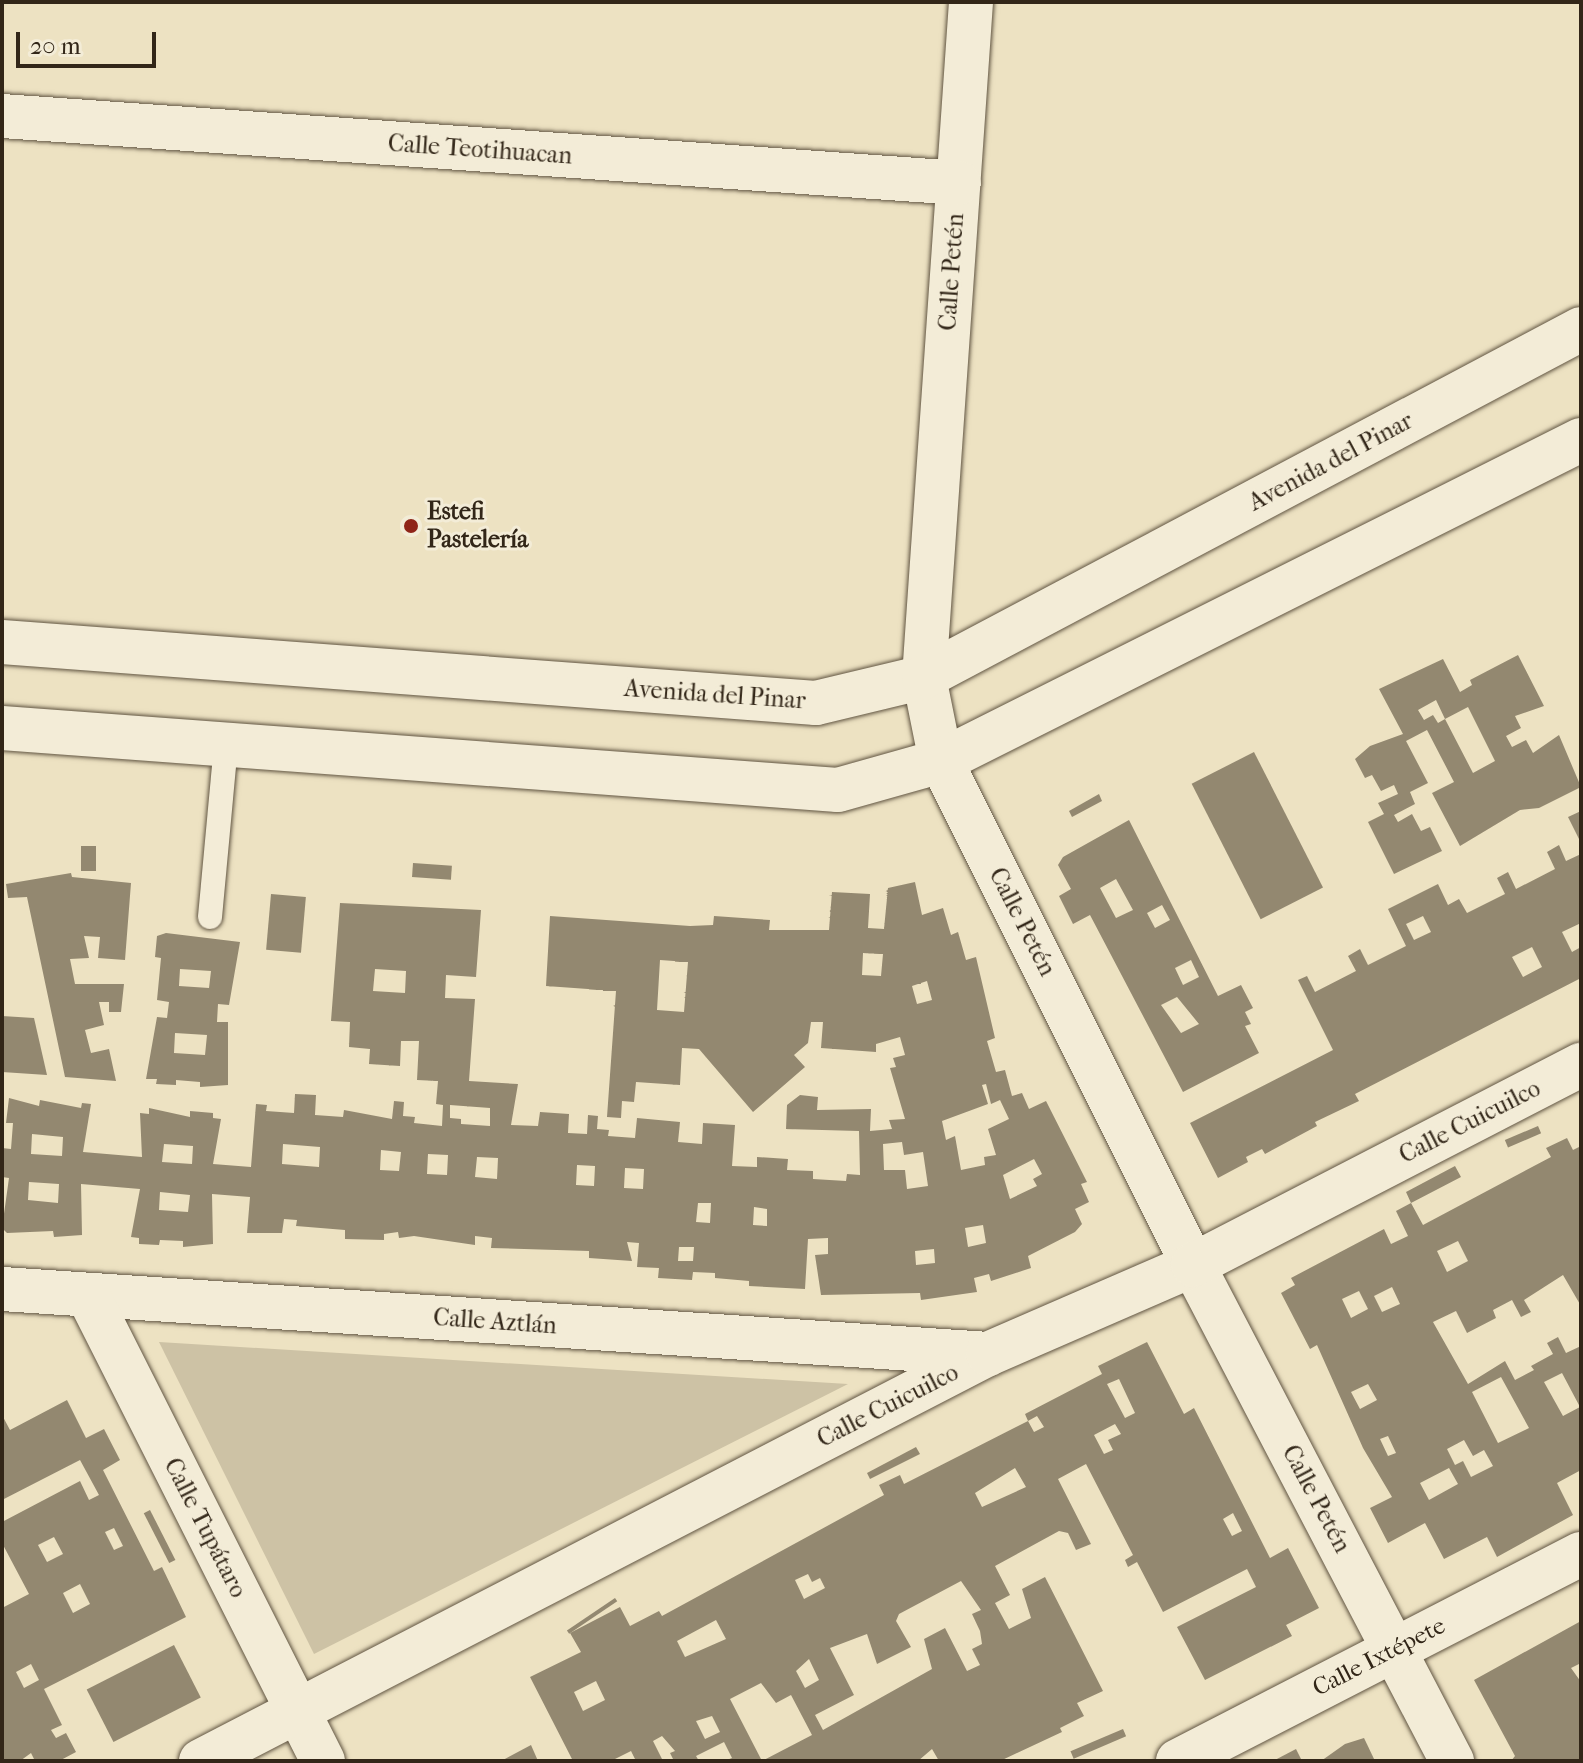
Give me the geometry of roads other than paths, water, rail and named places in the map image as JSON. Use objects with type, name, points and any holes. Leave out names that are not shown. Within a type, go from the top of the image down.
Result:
[{"type":"street","name":"Calle Petén","points":[[971,2],[924,677],[941,761],[1193,1265],[1452,1761]]},
{"type":"street","name":"Calle Teotihuacan","points":[[2,116],[959,183]]},
{"type":"street","name":"Avenida del Pinar","points":[[2,642],[816,703],[924,677],[1581,329]]},
{"type":"street","points":[[2,728],[838,790],[941,761],[1581,440]]},
{"type":"street","name":"Calle Cuicuilco","points":[[201,1761],[988,1354],[1193,1265],[1581,1065]]},
{"type":"street","name":"Calle Aztlán","points":[[2,1289],[988,1354]]},
{"type":"street","name":"Calle Tupátaro","points":[[88,1295],[323,1761]]},
{"type":"street","name":"Calle Ixtépete","points":[[1178,1761],[1581,1554]]},
{"type":"lane","points":[[210,917],[226,744]]},
{"type":"place","name":"Estefi Pastelería","points":[[411,526]]}]
